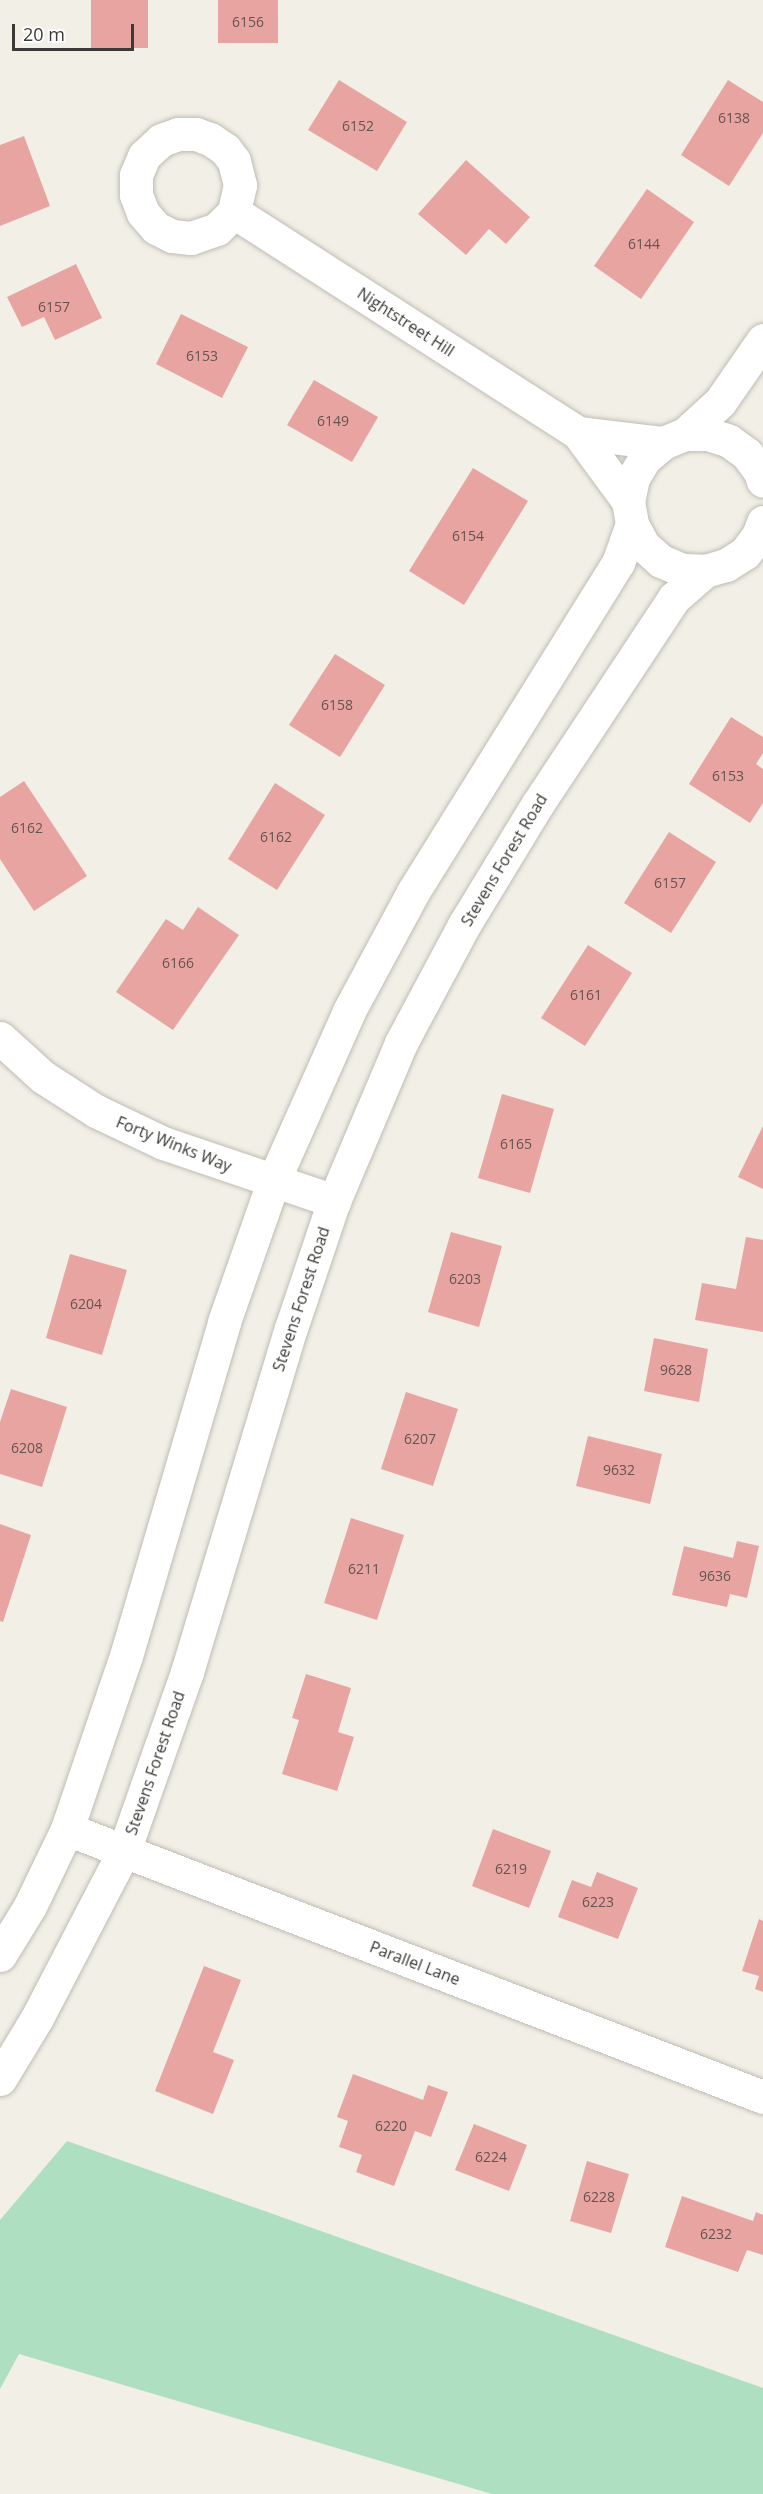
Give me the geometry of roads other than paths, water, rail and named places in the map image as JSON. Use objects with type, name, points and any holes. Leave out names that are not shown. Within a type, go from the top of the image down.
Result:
[{"type":"street","name":"Nightstreet Hill","points":[[234,212],[578,433]]},
{"type":"street","points":[[0,1955],[30,1906],[67,1829],[126,1656],[224,1322],[273,1182],[349,1011],[413,892],[618,563],[630,513],[633,478],[645,458],[720,402],[763,340]]},
{"type":"street","points":[[578,433],[674,438],[708,434],[729,441],[747,454],[763,480]]},
{"type":"street","points":[[578,433],[630,513],[643,544],[661,561],[682,570],[715,568],[763,572]]},
{"type":"street","name":"Stevens Forest Road","points":[[0,2079],[37,2018],[124,1851],[187,1672],[291,1328],[334,1201],[401,1043],[464,925],[537,805],[628,664],[674,598],[715,568],[745,553],[758,536],[763,522]]},
{"type":"street","name":"Forty Winks Way","points":[[0,1038],[43,1077],[96,1111],[163,1143],[334,1201]]},
{"type":"street","name":"Parallel Lane","points":[[67,1829],[763,2097]]}]
